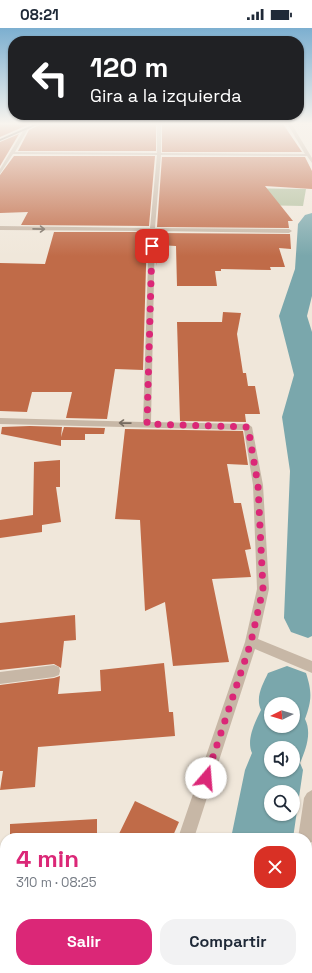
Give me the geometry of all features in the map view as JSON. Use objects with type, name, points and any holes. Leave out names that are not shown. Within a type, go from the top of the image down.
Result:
[{"type":"street","points":[[147,424],[152,231],[159,167]]},
{"type":"street","points":[[0,228],[152,231],[289,231]]},
{"type":"street","points":[[0,420],[25,422],[248,427],[258,485],[263,589],[251,642],[188,833]]},
{"type":"street","points":[[251,642],[312,667]]},
{"type":"street","points":[[0,678],[54,671]]},
{"type":"street","points":[[307,833],[312,798]]},
{"type":"green space","points":[[246,188],[306,189],[303,206],[250,205]]},
{"type":"building","points":[[6,167],[154,167],[149,226],[21,225],[28,212],[0,213],[0,175]]},
{"type":"building","points":[[161,167],[310,167],[312,171],[312,189],[265,186],[293,221],[288,221],[289,228],[157,227]]},
{"type":"building","points":[[54,232],[147,232],[143,370],[115,369],[107,419],[66,418],[72,392],[32,392],[27,412],[0,411],[0,263],[45,264]]},
{"type":"building","points":[[156,233],[290,234],[291,249],[279,248],[285,267],[270,267],[271,270],[221,269],[221,271],[215,271],[217,286],[177,286],[176,246],[158,245],[156,266]]},
{"type":"building","points":[[223,312],[241,313],[237,334],[243,373],[246,373],[248,386],[255,386],[260,414],[245,414],[246,422],[180,421],[177,322],[222,322]]},
{"type":"building","points":[[2,427],[62,427],[61,437],[64,427],[105,428],[104,434],[85,434],[85,440],[61,440],[61,446],[1,434]]},
{"type":"building","points":[[125,429],[243,431],[248,465],[227,464],[234,503],[241,503],[251,549],[245,550],[251,577],[212,579],[229,662],[173,666],[165,602],[145,611],[140,520],[115,519]]},
{"type":"building","points":[[60,460],[60,487],[56,487],[61,522],[42,525],[42,532],[0,538],[0,520],[33,515],[34,462]]},
{"type":"building","points":[[75,615],[76,640],[64,641],[61,668],[54,664],[0,670],[0,623]]},
{"type":"building","points":[[164,663],[169,712],[173,712],[175,736],[38,747],[35,787],[0,790],[3,771],[0,771],[0,685],[60,676],[58,694],[101,691],[100,670]]},
{"type":"building","points":[[135,801],[179,822],[174,833],[119,833]]},
{"type":"building","points":[[97,819],[97,833],[10,833],[10,824]]},
{"type":"waterway","points":[[308,618],[309,471],[299,417],[310,375],[293,316],[307,269],[309,224],[312,219]]},
{"type":"waterway","points":[[286,697],[287,690]]},
{"type":"waterway","points":[[279,741],[280,733]]},
{"type":"waterway","points":[[263,833],[273,777]]},
{"type":"route","points":[[152,246],[152,293],[148,354],[147,424],[248,427],[258,485],[263,589],[251,642],[206,778]]}]
